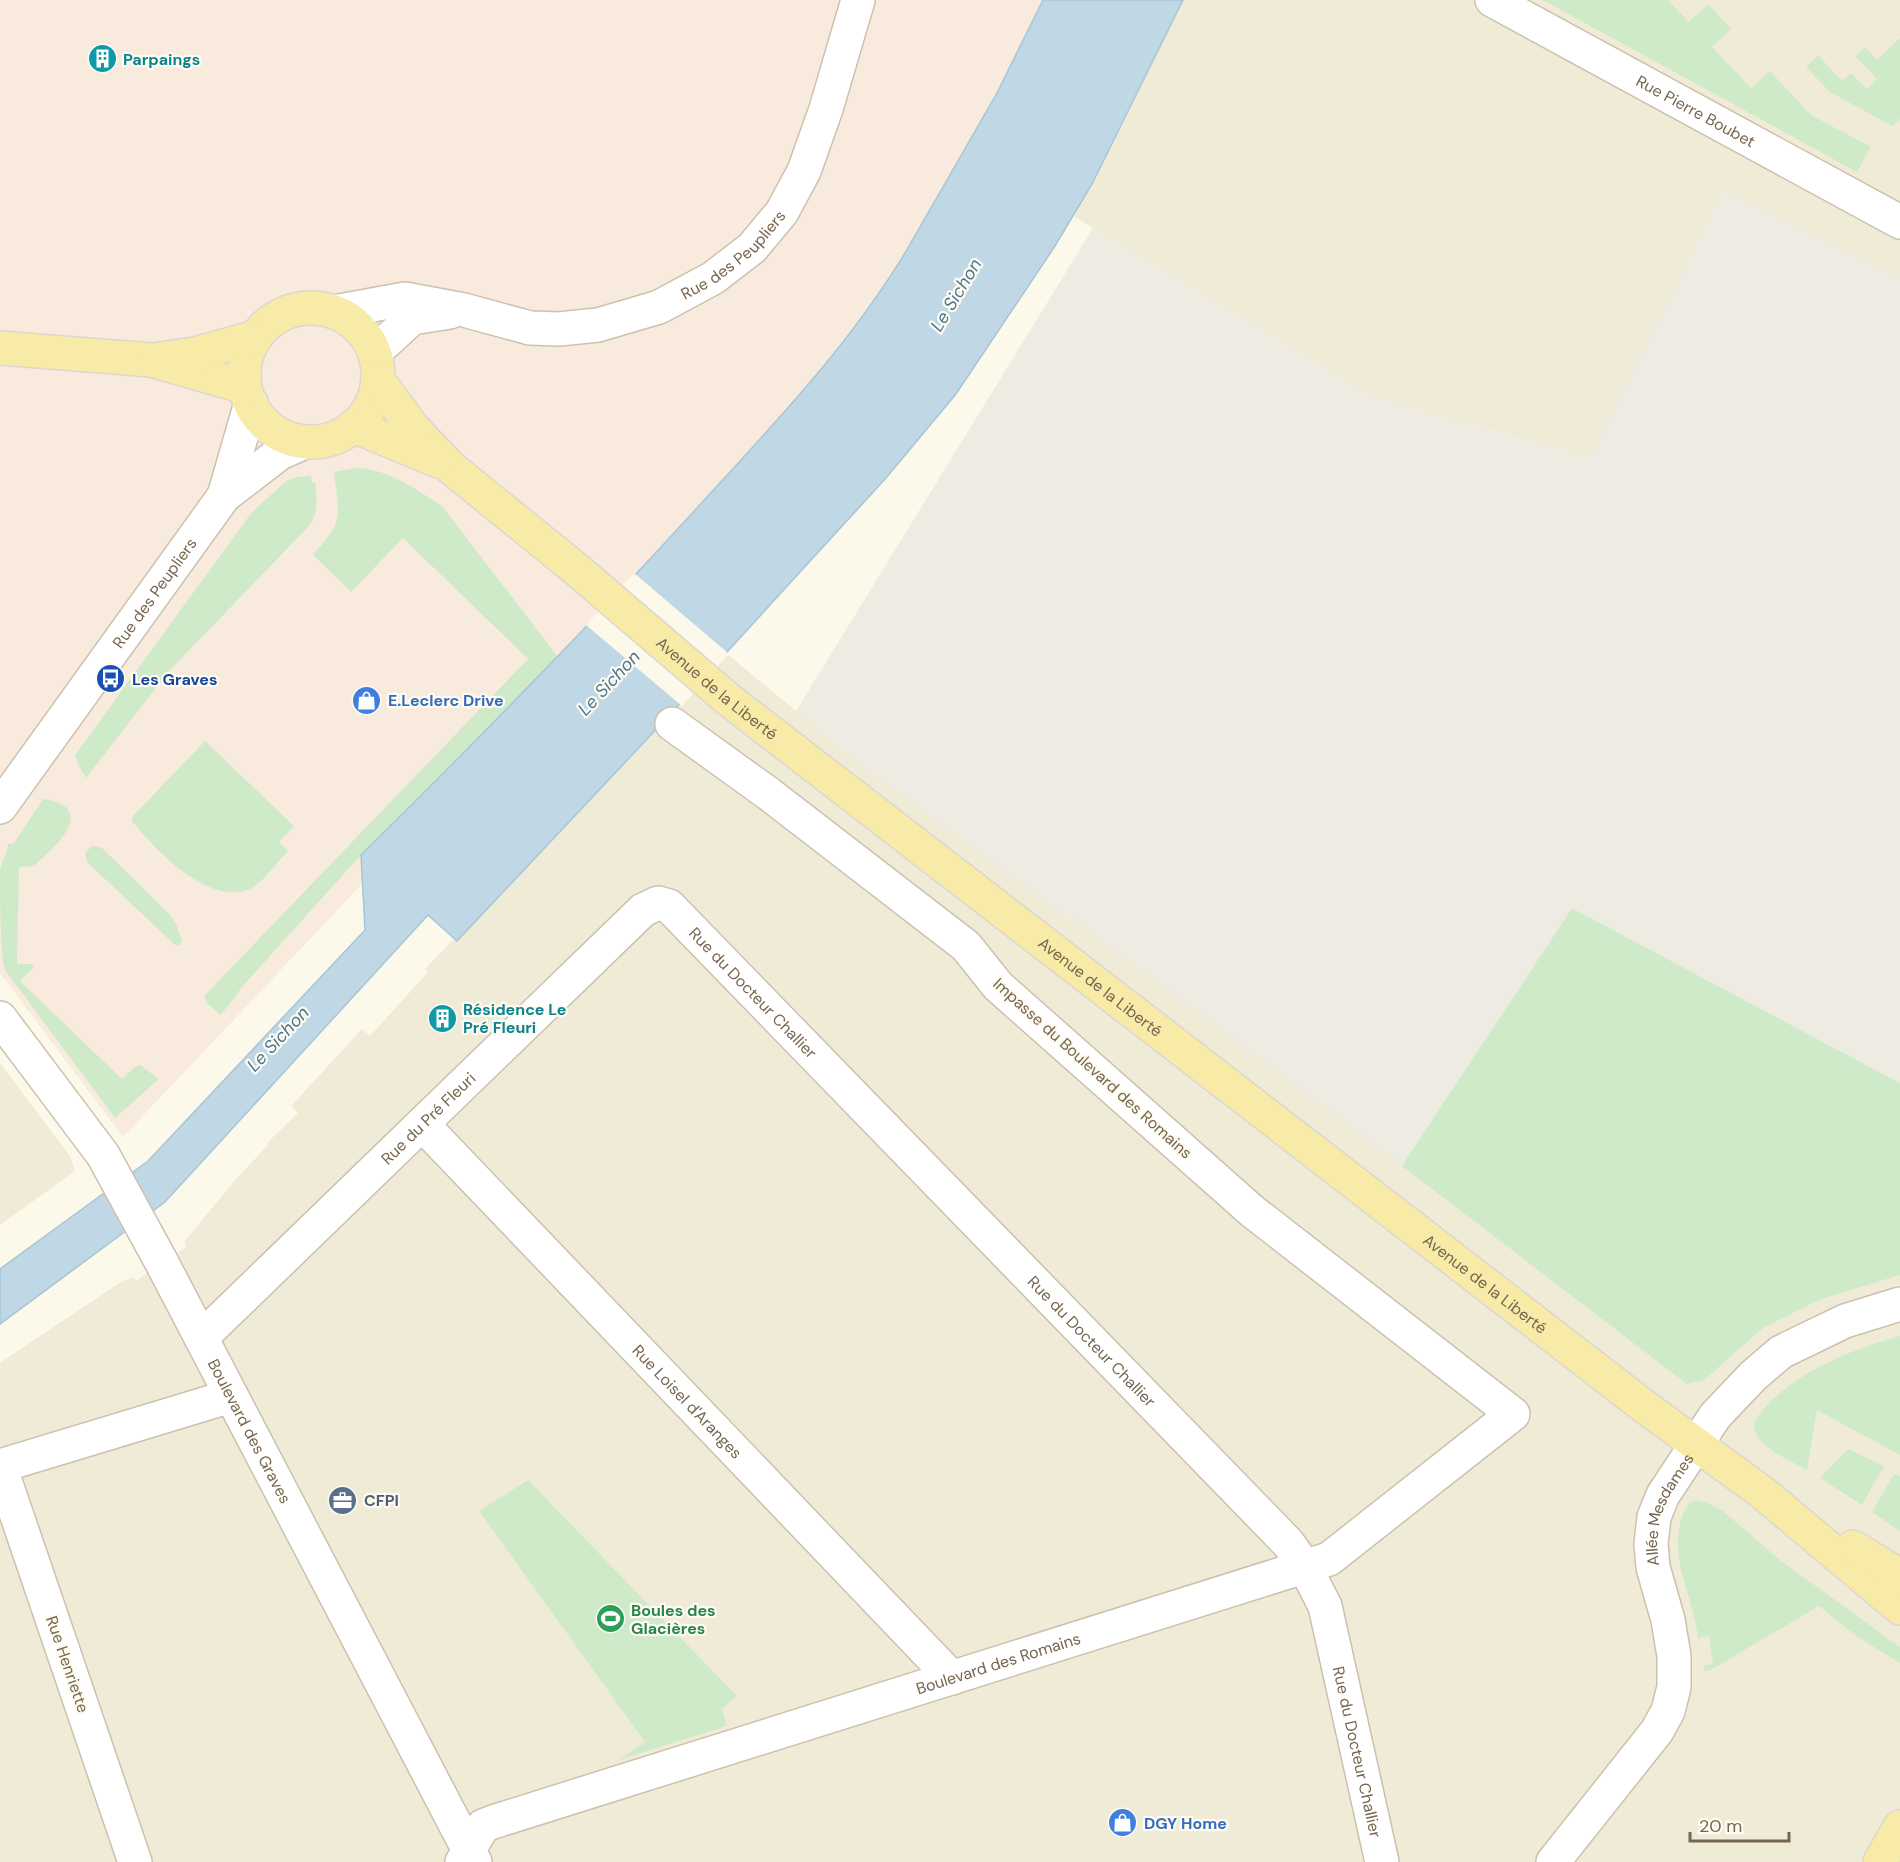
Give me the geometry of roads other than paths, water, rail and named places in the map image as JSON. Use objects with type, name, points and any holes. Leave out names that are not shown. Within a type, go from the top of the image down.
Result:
[{"type":"main road","points":[[317,308],[334,312],[349,320],[362,332],[376,366],[374,397],[366,413],[354,426],[340,435],[323,441],[306,442],[289,438],[273,430],[260,418],[248,395],[244,370],[248,352],[256,337],[268,324],[283,314],[299,309],[317,308]]},
{"type":"main road","points":[[0,348],[151,360],[194,354],[256,337]]},
{"type":"main road","points":[[151,360],[248,395]]},
{"type":"main road","name":"Avenue de la Liberté","points":[[376,366],[413,428],[450,467],[576,569],[729,700],[1636,1400],[1763,1493],[1900,1608]]},
{"type":"main road","name":"Avenue de la Liberté","points":[[354,426],[450,467]]},
{"type":"main road","name":"Avenue de la Liberté","points":[[1763,1493],[1900,1576]]},
{"type":"main road","points":[[1880,1862],[1900,1827]]},
{"type":"street","name":"Rue des Peupliers","points":[[334,312],[405,299],[464,310],[530,328],[598,325],[659,307],[713,279],[752,248],[782,212],[804,171],[826,109],[858,0]]},
{"type":"street","name":"Rue Pierre Boubet","points":[[1492,0],[1900,222]]},
{"type":"street","name":"Rue des Peupliers","points":[[376,366],[412,318],[464,310]]},
{"type":"street","name":"Rue des Peupliers","points":[[224,496],[248,395]]},
{"type":"street","name":"Rue des Peupliers","points":[[0,807],[224,496],[279,453],[306,442]]},
{"type":"street","name":"Impasse du Boulevard des Romains","points":[[672,724],[769,794],[966,946],[998,986],[1252,1211],[1513,1414]]},
{"type":"street","name":"Rue du Pré Fleuri","points":[[201,1338],[644,910],[658,903]]},
{"type":"street","name":"Rue du Docteur Challier","points":[[658,903],[669,906],[684,921],[1288,1543],[1305,1567],[1325,1606],[1382,1862]]},
{"type":"street","name":"Boulevard des Graves","points":[[0,1018],[103,1155],[162,1263],[469,1858]]},
{"type":"street","name":"Rue Loisel d'Aranges","points":[[422,1124],[952,1678]]},
{"type":"street","name":"Allée Mesdames","points":[[1553,1862],[1657,1731],[1668,1711],[1674,1687],[1674,1656],[1668,1620],[1653,1567],[1651,1544],[1654,1517],[1663,1495],[1715,1416],[1753,1376],[1781,1352],[1845,1321],[1900,1304]]},
{"type":"street","name":"Rue Henriette","points":[[135,1862],[0,1466],[231,1396]]},
{"type":"street","name":"Boulevard des Romains","points":[[469,1858],[483,1826],[493,1822],[1329,1559],[1513,1414]]},
{"type":"water","name":"Le Sichon","points":[[1043,0],[1183,0],[1092,184],[1055,246],[956,394],[886,478],[664,721],[457,941],[428,915],[165,1202],[0,1324],[0,1269],[148,1161],[365,930],[361,855],[623,588],[761,438],[837,349],[884,286],[905,253],[997,93]]},
{"type":"place","name":"Parpaings","points":[[102,59]]},
{"type":"place","name":"Les Graves","points":[[111,679]]},
{"type":"place","name":"E.Leclerc Drive","points":[[367,700]]},
{"type":"place","name":"Résidence Le Pré Fleuri","points":[[442,1018]]},
{"type":"place","name":"CFPI","points":[[343,1500]]},
{"type":"place","name":"Boules des Glacières","points":[[610,1619]]},
{"type":"place","name":"DGY Home","points":[[1123,1823]]}]
